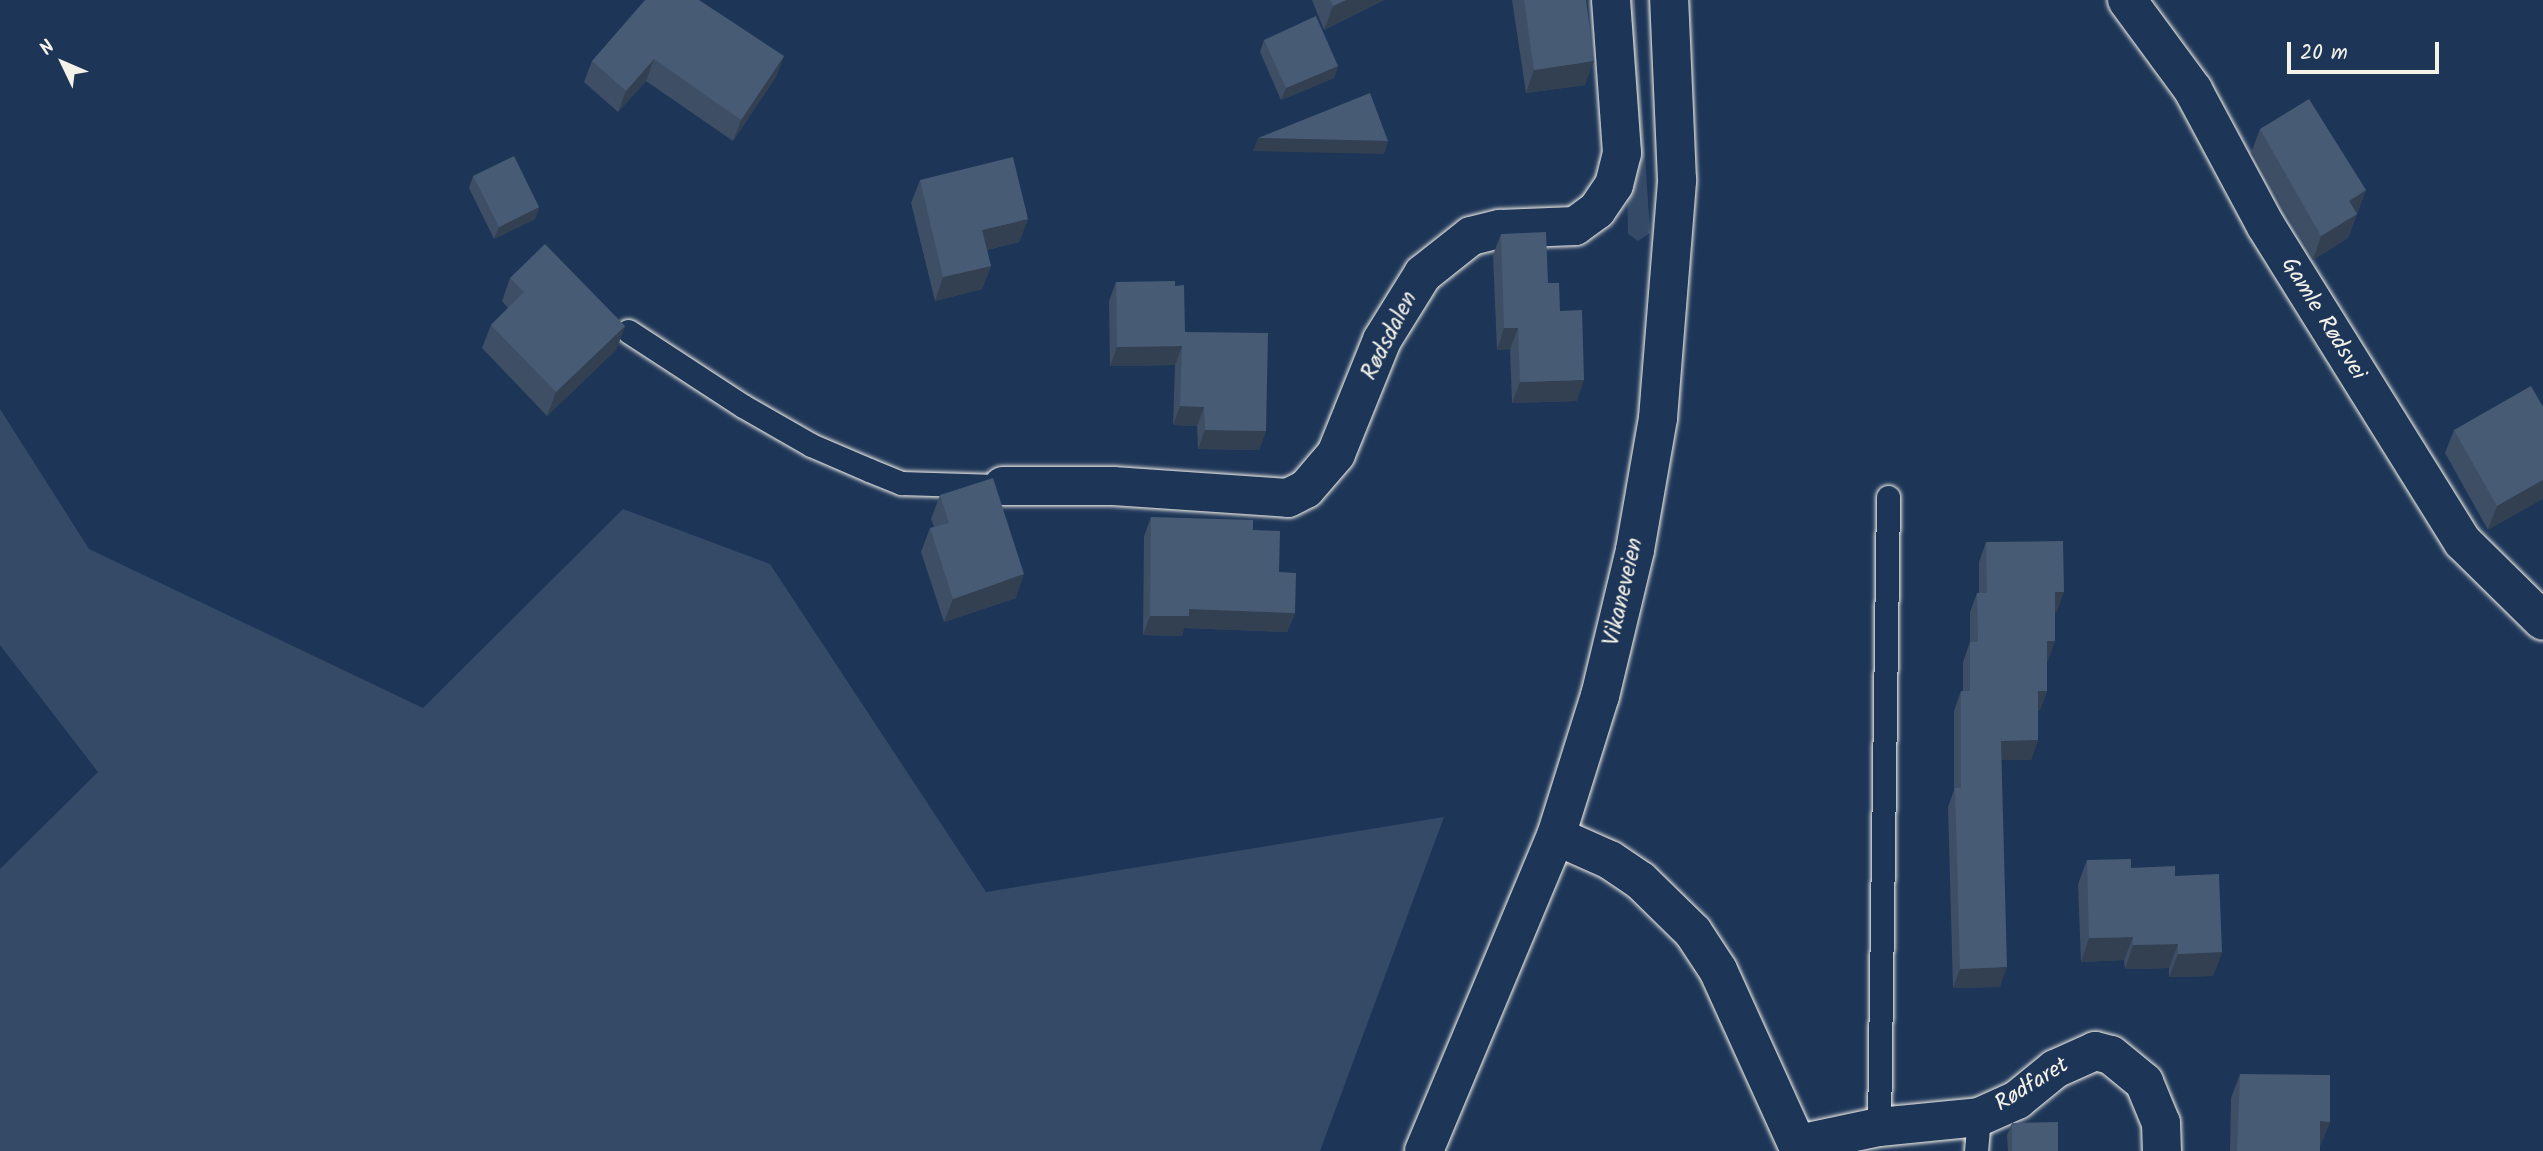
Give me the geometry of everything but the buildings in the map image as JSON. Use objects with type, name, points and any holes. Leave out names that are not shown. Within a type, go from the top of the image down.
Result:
[{"type":"street","name":"Rødsdalen","points":[[1003,486],[1114,486],[1288,498],[1306,489],[1336,454],[1382,340],[1430,267],[1471,236],[1500,229],[1575,226],[1597,211],[1614,185],[1622,153],[1611,0]]},
{"type":"street","name":"Vikaneveien","points":[[1424,1151],[1556,836],[1600,696],[1632,563],[1658,418],[1677,180],[1669,0]]},
{"type":"street","name":"Gamle Rødsvei","points":[[2127,0],[2193,90],[2266,226],[2463,542],[2543,621]]},
{"type":"street","name":"Rødfaret","points":[[1556,836],[1610,860],[1641,881],[1693,932],[1724,982],[1799,1148],[1879,1127],[1978,1134],[2055,1069],[2095,1051],[2111,1055],[2144,1082],[2161,1123],[2162,1151]]},
{"type":"lane","points":[[628,331],[743,406],[811,444],[890,479],[901,483],[1003,486]]},
{"type":"lane","points":[[1879,1127],[1888,498]]},
{"type":"shaded area","points":[[1623,0],[1635,0],[1650,233],[1638,241],[1628,234]]},
{"type":"shaded area","points":[[0,409],[89,549],[423,708],[623,509],[770,564],[986,892],[1444,817],[1320,1151],[0,1151],[0,869],[98,772],[0,645]]}]
